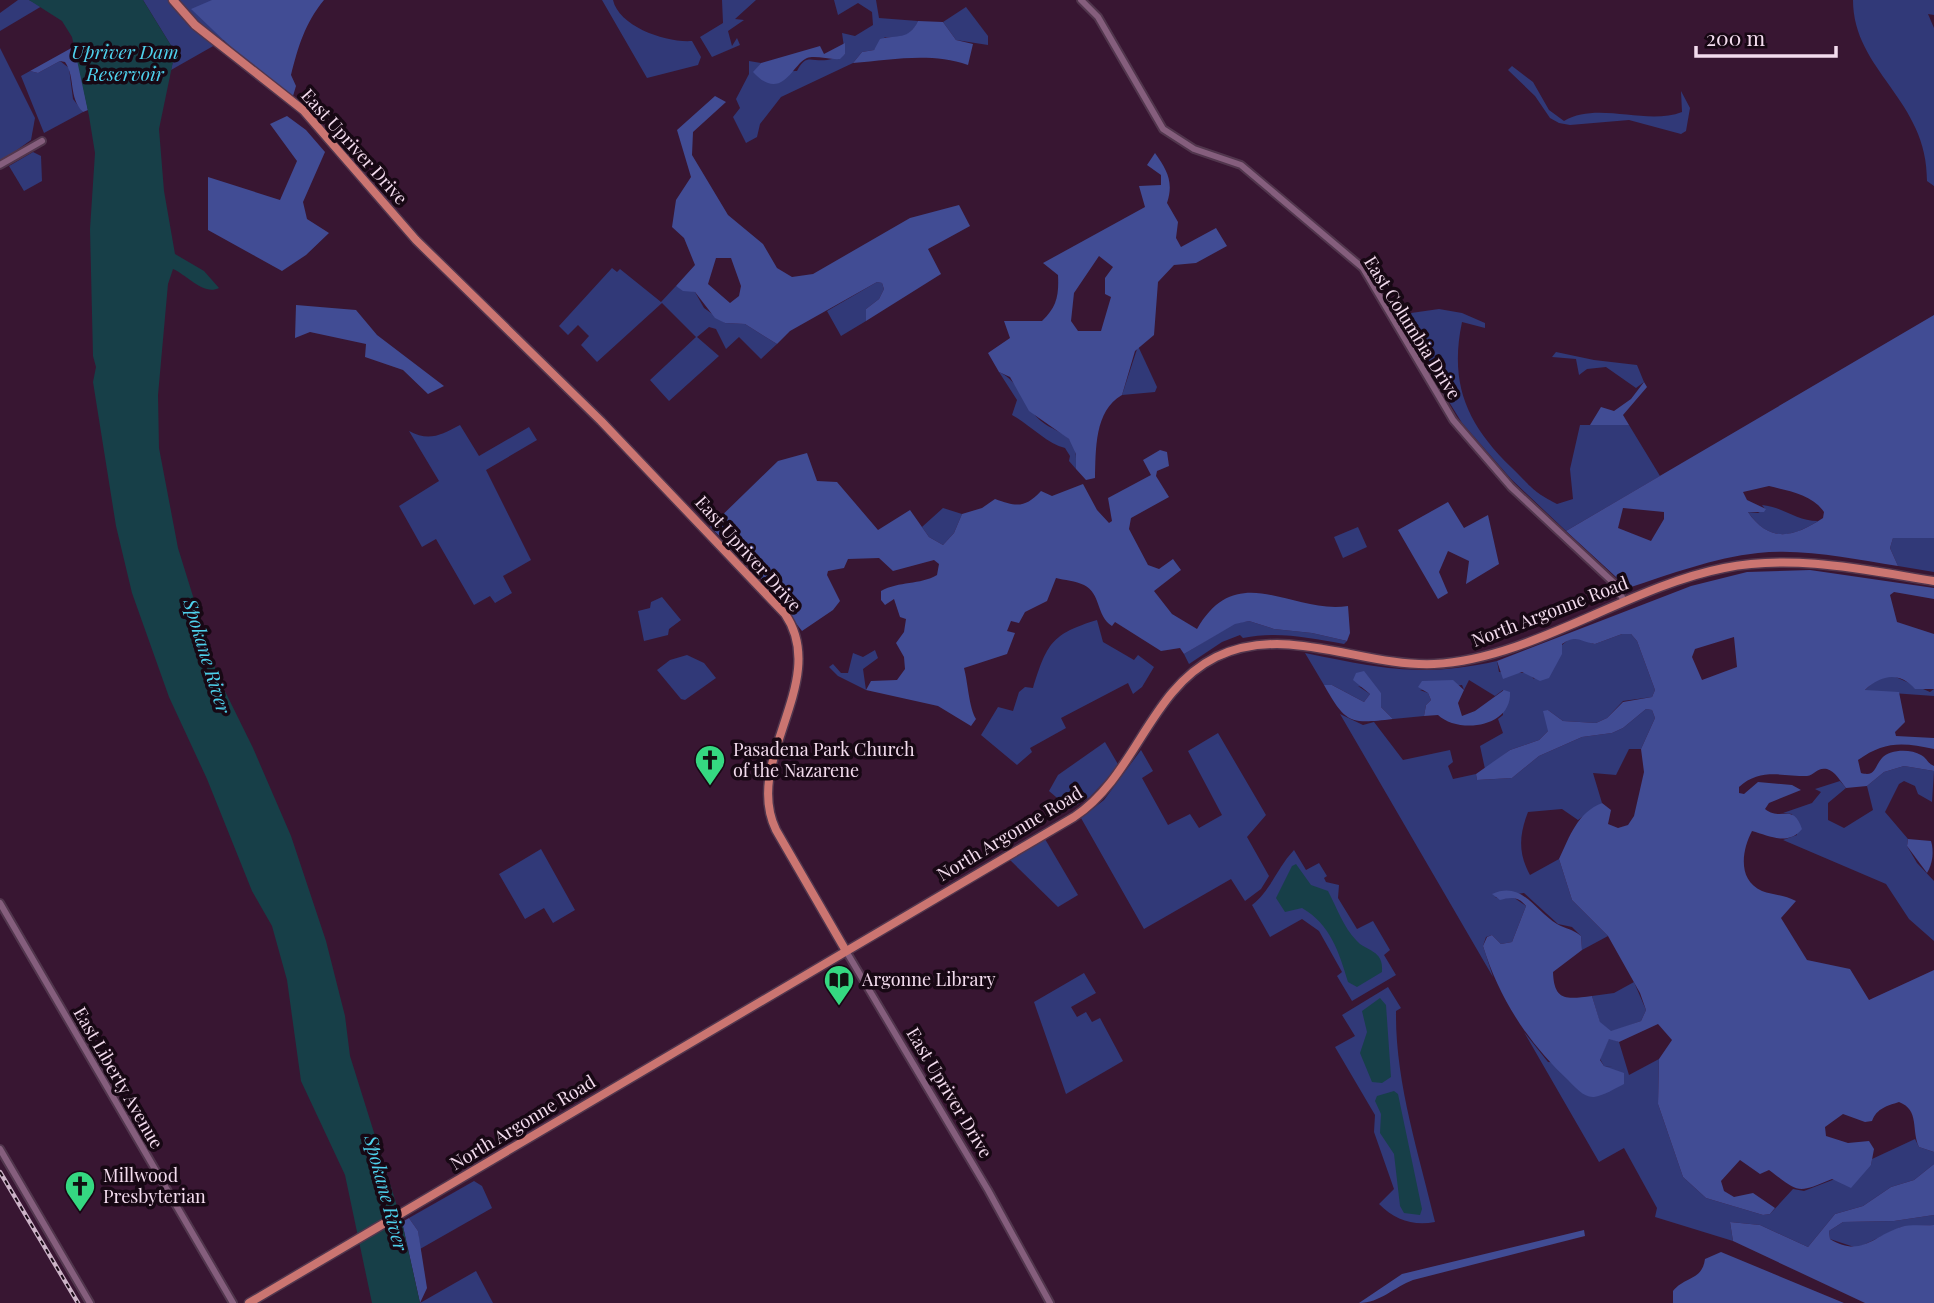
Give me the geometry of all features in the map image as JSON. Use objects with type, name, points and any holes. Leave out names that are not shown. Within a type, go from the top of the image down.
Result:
[{"type":"main road","name":"East Upriver Drive","points":[[173,0],[195,24],[303,110],[416,240],[601,421],[785,614],[797,636],[798,668],[770,776],[768,808],[776,830],[846,951]]},
{"type":"main road","name":"North Argonne Road","points":[[249,1303],[1086,810],[1119,775],[1174,689],[1194,671],[1216,658],[1243,647],[1297,644],[1400,663],[1447,662],[1504,650],[1701,573],[1754,563],[1822,563],[1934,581]]},
{"type":"street","name":"East Columbia Drive","points":[[1081,0],[1098,18],[1163,130],[1194,149],[1241,165],[1363,268],[1453,421],[1511,487],[1615,584],[1624,601]]},
{"type":"street","points":[[0,165],[42,141]]},
{"type":"street","name":"East Liberty Avenue","points":[[0,903],[233,1303]]},
{"type":"street","name":"East Upriver Drive","points":[[846,951],[988,1190],[1051,1303]]},
{"type":"street","points":[[0,1149],[90,1303]]},
{"type":"shaded area","points":[[18,0],[29,0],[42,6],[0,31],[0,13]]},
{"type":"shaded area","points":[[143,0],[294,0],[171,70],[175,52]]},
{"type":"shaded area","points":[[212,0],[324,0],[307,26],[300,45],[291,75],[296,86],[293,96],[234,50],[191,9]]},
{"type":"shaded area","points":[[602,0],[613,0],[624,18],[645,31],[670,39],[692,41],[701,57],[698,65],[647,78]]},
{"type":"shaded area","points":[[722,0],[756,0],[735,19],[744,20],[728,31],[732,46],[737,38],[740,45],[712,57],[700,37],[723,23]]},
{"type":"shaded area","points":[[834,0],[876,0],[879,18],[918,21],[909,34],[885,37],[874,50],[862,52],[853,63],[781,97],[760,124],[757,137],[746,143],[733,117],[740,108],[736,99],[749,74],[749,61],[761,63],[754,72],[797,71],[806,60],[827,60],[845,54],[842,33],[855,36],[873,25],[872,12],[858,3],[838,15]]},
{"type":"shaded area","points":[[1853,0],[1934,0],[1934,15],[1928,14],[1934,28],[1934,186],[1927,181],[1924,153],[1916,129],[1865,47],[1856,25]]},
{"type":"shaded area","points":[[966,7],[988,36],[988,45],[956,40],[943,22]]},
{"type":"shaded area","points":[[918,21],[943,22],[956,40],[973,44],[968,65],[925,58],[853,63],[862,52],[874,50],[880,39],[902,36],[910,32]]},
{"type":"shaded area","points":[[845,43],[845,54],[840,59],[807,58],[779,83],[763,81],[753,72],[761,63],[820,46],[824,54]]},
{"type":"shaded area","points":[[75,46],[88,110],[83,112],[75,100],[65,62],[60,61],[38,73],[30,71]]},
{"type":"shaded area","points":[[0,48],[35,118],[31,140],[0,162]]},
{"type":"shaded area","points":[[60,61],[69,68],[73,99],[83,112],[44,133],[21,76],[30,71],[38,73]]},
{"type":"shaded area","points":[[1512,66],[1533,82],[1549,110],[1564,121],[1577,115],[1592,113],[1668,116],[1682,112],[1681,91],[1690,108],[1686,131],[1681,134],[1629,120],[1570,125],[1559,123],[1550,118],[1535,96],[1508,70]]},
{"type":"shaded area","points":[[715,96],[726,102],[693,132],[692,155],[728,215],[763,244],[777,268],[792,277],[813,274],[910,218],[959,205],[970,226],[928,249],[941,274],[866,321],[866,309],[879,299],[884,289],[882,283],[877,282],[790,331],[777,344],[745,324],[725,323],[715,318],[695,292],[683,291],[676,286],[695,265],[684,238],[672,227],[676,200],[691,177],[677,130]],"holes":[[[716,258],[731,258],[741,286],[739,296],[730,303],[708,284]]]},
{"type":"shaded area","points":[[287,116],[306,130],[325,152],[303,202],[307,219],[329,233],[306,255],[282,271],[208,230],[208,177],[280,200],[297,161],[270,124]]},
{"type":"shaded area","points":[[33,152],[41,156],[42,181],[24,191],[9,166]]},
{"type":"shaded area","points":[[1155,153],[1166,171],[1170,189],[1167,203],[1178,222],[1176,238],[1181,247],[1216,228],[1227,246],[1196,263],[1174,265],[1158,282],[1154,335],[1135,351],[1122,395],[1113,402],[1101,421],[1095,478],[1086,480],[1076,469],[1076,454],[1069,439],[1029,411],[1010,377],[999,372],[988,353],[1010,338],[1004,321],[1042,321],[1051,311],[1057,295],[1058,275],[1043,263],[1145,207],[1139,186],[1161,185],[1161,175],[1147,165]],"holes":[[[1099,256],[1113,267],[1105,278],[1105,294],[1111,297],[1101,331],[1078,331],[1071,321],[1074,293]]]},
{"type":"shaded area","points":[[612,268],[617,272],[620,269],[661,302],[676,286],[695,292],[704,308],[725,323],[745,324],[777,344],[761,359],[739,337],[726,349],[716,329],[709,327],[697,337],[719,356],[669,401],[650,380],[696,337],[662,303],[597,362],[581,345],[589,336],[578,325],[568,335],[559,326]]},
{"type":"shaded area","points":[[877,282],[882,283],[884,289],[879,299],[866,309],[866,321],[841,336],[827,311]]},
{"type":"shaded area","points":[[296,305],[356,310],[377,335],[444,386],[428,394],[403,370],[365,357],[366,344],[310,332],[295,338]]},
{"type":"shaded area","points":[[1439,309],[1462,313],[1485,323],[1485,328],[1462,322],[1458,365],[1465,402],[1483,435],[1536,492],[1557,504],[1573,499],[1570,469],[1580,425],[1629,425],[1660,476],[1566,531],[1511,479],[1462,423],[1400,322],[1411,313]]},
{"type":"shaded area","points":[[1934,315],[1934,538],[1893,538],[1890,548],[1898,566],[1811,553],[1758,553],[1708,563],[1628,588],[1566,531]],"holes":[[[1769,486],[1799,494],[1813,501],[1824,512],[1823,518],[1792,533],[1774,533],[1765,529],[1748,512],[1764,512],[1766,509],[1747,500],[1743,492]],[[1623,508],[1664,512],[1664,519],[1651,541],[1618,528]]]},
{"type":"shaded area","points":[[1138,346],[1157,387],[1155,392],[1122,395]]},
{"type":"shaded area","points":[[1556,352],[1637,365],[1644,382],[1636,388],[1606,367],[1587,369],[1579,375],[1576,359],[1552,357]]},
{"type":"shaded area","points":[[999,372],[1013,382],[1038,418],[1072,442],[1076,469],[1069,461],[1070,456],[1065,448],[1012,415],[1017,400]]},
{"type":"shaded area","points":[[1644,382],[1647,387],[1623,415],[1629,425],[1590,425],[1601,407],[1614,411],[1631,399]]},
{"type":"shaded area","points":[[460,425],[479,456],[529,427],[537,440],[486,470],[531,560],[503,576],[512,593],[495,603],[490,596],[474,605],[436,539],[422,547],[399,506],[439,481],[409,431],[429,437]]},
{"type":"shaded area","points":[[1160,450],[1167,452],[1169,466],[1157,471],[1156,476],[1169,497],[1131,518],[1129,529],[1148,565],[1159,569],[1173,559],[1181,570],[1154,591],[1172,614],[1197,629],[1213,608],[1230,597],[1248,593],[1267,594],[1327,607],[1348,606],[1350,633],[1347,641],[1312,633],[1274,629],[1249,621],[1235,624],[1184,654],[1180,648],[1161,651],[1115,622],[1112,626],[1107,622],[1093,593],[1084,585],[1056,578],[1047,601],[1025,612],[1019,623],[1011,621],[1007,631],[1015,633],[1007,654],[964,668],[976,719],[971,726],[938,706],[866,690],[871,681],[897,680],[905,669],[904,657],[896,643],[904,632],[906,619],[900,617],[894,599],[885,605],[881,600],[881,591],[937,575],[939,564],[934,560],[893,571],[879,558],[848,559],[844,568],[828,571],[827,575],[840,601],[833,610],[802,631],[753,568],[710,527],[778,461],[807,453],[817,481],[837,482],[878,530],[910,510],[929,537],[943,545],[954,533],[962,514],[982,508],[995,499],[1009,504],[1020,504],[1030,501],[1041,491],[1052,496],[1083,484],[1097,510],[1109,523],[1112,521],[1108,498],[1151,475],[1143,460]]},
{"type":"shaded area","points":[[1448,502],[1464,528],[1488,515],[1499,564],[1466,584],[1469,561],[1448,551],[1439,572],[1448,593],[1438,599],[1398,530]]},
{"type":"shaded area","points":[[1762,505],[1803,519],[1818,521],[1789,534],[1772,532],[1763,528],[1748,512],[1758,513],[1765,509]]},
{"type":"shaded area","points":[[943,508],[962,514],[954,533],[943,545],[929,537],[922,527]]},
{"type":"shaded area","points":[[1358,527],[1367,547],[1343,558],[1334,537]]},
{"type":"shaded area","points":[[1893,538],[1934,538],[1934,572],[1898,566],[1890,548]]},
{"type":"shaded area","points":[[1810,570],[1934,588],[1934,599],[1894,592],[1890,595],[1897,622],[1934,634],[1934,689],[1915,689],[1903,679],[1890,677],[1877,681],[1865,690],[1899,692],[1905,722],[1895,732],[1896,736],[1934,738],[1934,749],[1913,745],[1885,746],[1858,760],[1861,773],[1869,774],[1886,755],[1901,751],[1912,752],[1925,758],[1934,766],[1934,771],[1904,766],[1884,772],[1867,786],[1846,788],[1835,774],[1827,769],[1807,776],[1763,775],[1739,787],[1739,793],[1744,794],[1758,782],[1792,785],[1801,790],[1769,803],[1765,809],[1776,814],[1795,816],[1802,829],[1785,838],[1752,831],[1744,855],[1744,864],[1748,880],[1754,886],[1796,901],[1781,918],[1807,960],[1850,969],[1869,1000],[1934,970],[1934,1152],[1919,1147],[1910,1110],[1899,1102],[1880,1110],[1872,1121],[1865,1122],[1843,1114],[1825,1127],[1826,1136],[1848,1143],[1869,1141],[1874,1149],[1871,1165],[1851,1188],[1832,1179],[1799,1189],[1769,1170],[1760,1174],[1740,1160],[1721,1181],[1724,1191],[1734,1197],[1753,1193],[1775,1208],[1770,1214],[1763,1215],[1706,1198],[1683,1177],[1658,1104],[1659,1059],[1672,1040],[1658,1024],[1619,1042],[1609,1039],[1600,1060],[1604,1066],[1624,1073],[1624,1084],[1598,1096],[1587,1096],[1540,1051],[1516,1019],[1497,984],[1483,946],[1487,937],[1492,935],[1501,944],[1512,942],[1526,906],[1517,899],[1500,900],[1492,894],[1512,891],[1520,894],[1557,924],[1581,936],[1582,950],[1553,972],[1559,994],[1569,998],[1592,996],[1600,1022],[1611,1031],[1641,1021],[1646,1010],[1640,993],[1608,936],[1572,900],[1559,859],[1575,826],[1593,807],[1602,803],[1611,810],[1608,824],[1618,828],[1628,825],[1634,816],[1644,772],[1641,749],[1655,718],[1652,710],[1646,709],[1623,728],[1612,733],[1582,737],[1539,756],[1512,778],[1477,780],[1476,774],[1510,750],[1539,740],[1548,731],[1543,711],[1548,710],[1563,721],[1596,723],[1607,718],[1623,702],[1652,697],[1655,690],[1637,641],[1631,634],[1622,634],[1595,644],[1575,639],[1567,641],[1562,644],[1562,654],[1549,678],[1540,681],[1522,672],[1503,679],[1497,661],[1691,586],[1747,572]],"holes":[[[1734,637],[1737,667],[1702,680],[1692,657],[1695,649]]]},
{"type":"shaded area","points":[[662,597],[681,620],[669,629],[668,635],[644,641],[638,611],[650,608],[651,602]]},
{"type":"shaded area","points":[[1097,620],[1103,642],[1134,660],[1138,655],[1154,667],[1142,687],[1133,694],[1128,683],[1061,718],[1066,728],[1030,748],[1032,752],[1017,765],[981,735],[998,707],[1013,711],[1019,692],[1025,687],[1033,688],[1047,651],[1060,636]]},
{"type":"shaded area","points":[[1249,621],[1274,629],[1312,633],[1347,641],[1344,644],[1294,636],[1243,638],[1240,635],[1222,642],[1189,664],[1184,654],[1235,623]]},
{"type":"shaded area","points":[[1622,634],[1631,634],[1637,641],[1655,690],[1652,697],[1623,701],[1607,718],[1596,723],[1563,721],[1548,710],[1548,731],[1539,740],[1510,750],[1485,769],[1480,746],[1503,733],[1498,719],[1503,715],[1503,690],[1495,696],[1469,680],[1464,690],[1462,685],[1420,690],[1428,693],[1431,700],[1426,705],[1424,716],[1393,719],[1381,707],[1381,693],[1358,686],[1370,694],[1364,702],[1332,685],[1324,685],[1305,653],[1378,667],[1423,670],[1497,661],[1499,672],[1529,673],[1534,679],[1568,640],[1580,637],[1595,644]]},
{"type":"shaded area","points":[[875,650],[878,658],[863,669],[866,690],[838,676],[829,667],[833,664],[841,673],[848,673],[853,653],[863,657]]},
{"type":"shaded area","points":[[687,655],[704,663],[716,678],[685,700],[681,699],[657,670],[670,660]]},
{"type":"shaded area","points":[[1364,671],[1381,693],[1381,707],[1393,719],[1358,721],[1351,718],[1338,707],[1324,685],[1332,685],[1364,702],[1370,694],[1353,680],[1356,673]]},
{"type":"shaded area","points":[[1891,675],[1930,692],[1934,689],[1934,696],[1864,691],[1877,679]]},
{"type":"shaded area","points":[[1453,680],[1464,690],[1458,703],[1462,716],[1475,711],[1504,690],[1510,692],[1508,704],[1493,720],[1470,726],[1447,721],[1438,715],[1424,716],[1426,705],[1431,700],[1428,693],[1418,687],[1422,681]]},
{"type":"shaded area","points":[[1646,709],[1652,710],[1655,718],[1641,749],[1629,749],[1616,775],[1593,773],[1602,803],[1578,820],[1562,809],[1528,812],[1523,828],[1523,859],[1530,875],[1559,859],[1572,900],[1608,936],[1582,950],[1581,936],[1572,927],[1558,924],[1524,893],[1495,897],[1513,897],[1526,906],[1512,942],[1501,944],[1492,935],[1486,937],[1483,946],[1493,977],[1340,714],[1363,725],[1374,722],[1403,760],[1450,750],[1453,762],[1448,766],[1453,779],[1476,774],[1477,780],[1512,778],[1539,756],[1582,737],[1612,733],[1623,728]]},
{"type":"shaded area","points":[[1218,733],[1266,815],[1247,837],[1269,876],[1261,889],[1245,901],[1231,879],[1144,929],[1081,818],[1104,800],[1141,750],[1153,771],[1142,778],[1168,825],[1190,814],[1199,828],[1222,815],[1188,751]]},
{"type":"shaded area","points":[[1105,742],[1119,766],[1090,797],[1070,809],[1049,791],[1058,775]]},
{"type":"shaded area","points":[[1904,766],[1934,771],[1932,802],[1918,794],[1915,786],[1904,781],[1899,784],[1885,812],[1908,839],[1907,846],[1917,863],[1934,881],[1934,941],[1909,919],[1886,884],[1783,840],[1797,835],[1792,814],[1783,813],[1812,803],[1821,792],[1815,789],[1840,781],[1846,788],[1828,803],[1828,820],[1844,828],[1873,810],[1867,786],[1884,772]]},
{"type":"shaded area","points":[[1045,839],[1078,895],[1058,907],[1010,860]]},
{"type":"shaded area","points":[[1908,839],[1931,841],[1931,865],[1927,873],[1907,846]]},
{"type":"shaded area","points":[[541,849],[575,910],[553,923],[544,908],[525,919],[499,874]]},
{"type":"shaded area","points":[[1294,850],[1306,870],[1319,863],[1327,876],[1324,878],[1326,882],[1339,885],[1338,898],[1357,929],[1373,921],[1390,950],[1384,955],[1396,975],[1352,1001],[1337,976],[1342,972],[1319,931],[1302,919],[1270,937],[1252,905],[1264,893]]},
{"type":"shaded area","points":[[1084,973],[1096,993],[1071,1007],[1077,1017],[1086,1012],[1092,1022],[1100,1018],[1123,1061],[1066,1094],[1034,1002]]},
{"type":"shaded area","points":[[1634,982],[1646,1010],[1641,1021],[1611,1032],[1600,1023],[1592,996],[1614,993]]},
{"type":"shaded area","points":[[1388,987],[1401,1008],[1396,1011],[1399,1064],[1409,1118],[1435,1222],[1405,1220],[1391,1214],[1379,1204],[1394,1189],[1374,1132],[1375,1115],[1335,1047],[1355,1036],[1342,1015]]},
{"type":"shaded area","points":[[1524,1032],[1548,1062],[1613,1067],[1604,1066],[1600,1059],[1609,1038],[1619,1042],[1629,1075],[1659,1059],[1658,1104],[1683,1177],[1706,1198],[1763,1215],[1770,1214],[1793,1189],[1804,1191],[1871,1165],[1872,1159],[1915,1139],[1919,1147],[1934,1152],[1934,1164],[1914,1180],[1891,1187],[1863,1206],[1835,1214],[1808,1247],[1760,1225],[1730,1222],[1733,1241],[1655,1217],[1657,1208],[1624,1148],[1599,1162]]},
{"type":"shaded area","points":[[1934,1164],[1934,1215],[1894,1221],[1843,1222],[1829,1231],[1830,1239],[1841,1244],[1859,1246],[1901,1227],[1934,1225],[1934,1303],[1865,1303],[1733,1241],[1730,1222],[1760,1225],[1808,1247],[1835,1214],[1863,1206],[1891,1187],[1914,1180]]},
{"type":"shaded area","points":[[474,1181],[482,1186],[492,1208],[420,1249],[418,1231],[409,1218]]},
{"type":"shaded area","points":[[1934,1215],[1934,1225],[1901,1227],[1857,1248],[1830,1239],[1829,1231],[1843,1222],[1894,1221]]},
{"type":"shaded area","points":[[409,1218],[418,1231],[427,1288],[420,1303],[402,1222]]},
{"type":"shaded area","points":[[1584,1230],[1585,1236],[1413,1280],[1380,1298],[1359,1303],[1402,1274]]},
{"type":"shaded area","points":[[1721,1252],[1844,1303],[1673,1303],[1673,1291],[1697,1275],[1705,1259]]},
{"type":"shaded area","points":[[476,1271],[493,1303],[420,1303]]},
{"type":"water","points":[[29,0],[143,0],[175,52],[159,129],[164,191],[175,254],[204,271],[219,288],[213,290],[202,287],[173,269],[168,284],[158,395],[159,448],[178,548],[218,677],[253,748],[291,836],[326,941],[345,1016],[350,1056],[402,1222],[420,1303],[372,1303],[345,1175],[301,1081],[287,980],[272,926],[252,891],[207,779],[169,697],[132,593],[116,526],[93,382],[96,367],[93,356],[90,229],[95,153],[89,116],[72,37],[62,21]]},
{"type":"water","points":[[1296,864],[1311,885],[1328,891],[1352,935],[1380,959],[1382,972],[1357,987],[1348,982],[1337,950],[1320,922],[1302,908],[1285,912],[1276,898],[1292,866]]},
{"type":"water","points":[[1380,998],[1386,1005],[1391,1077],[1382,1083],[1372,1082],[1360,1053],[1367,1032],[1362,1011]]},
{"type":"water","points":[[1394,1091],[1398,1094],[1422,1209],[1420,1215],[1404,1213],[1400,1206],[1394,1154],[1380,1133],[1381,1114],[1375,1101],[1377,1096]]},
{"type":"railway","points":[[0,1172],[78,1303]]},
{"type":"place","name":"Pasadena Park Church of the Nazarene","points":[[710,787]]},
{"type":"place","name":"Argonne Library","points":[[839,1007]]},
{"type":"place","name":"Millwood Presbyterian","points":[[80,1213]]},
{"type":"water label","name":"Upriver Dam Reservoir","points":[[125,63]]},
{"type":"water label","name":"Spokane River","points":[[207,656]]},
{"type":"water label","name":"Spokane River","points":[[386,1193]]}]
